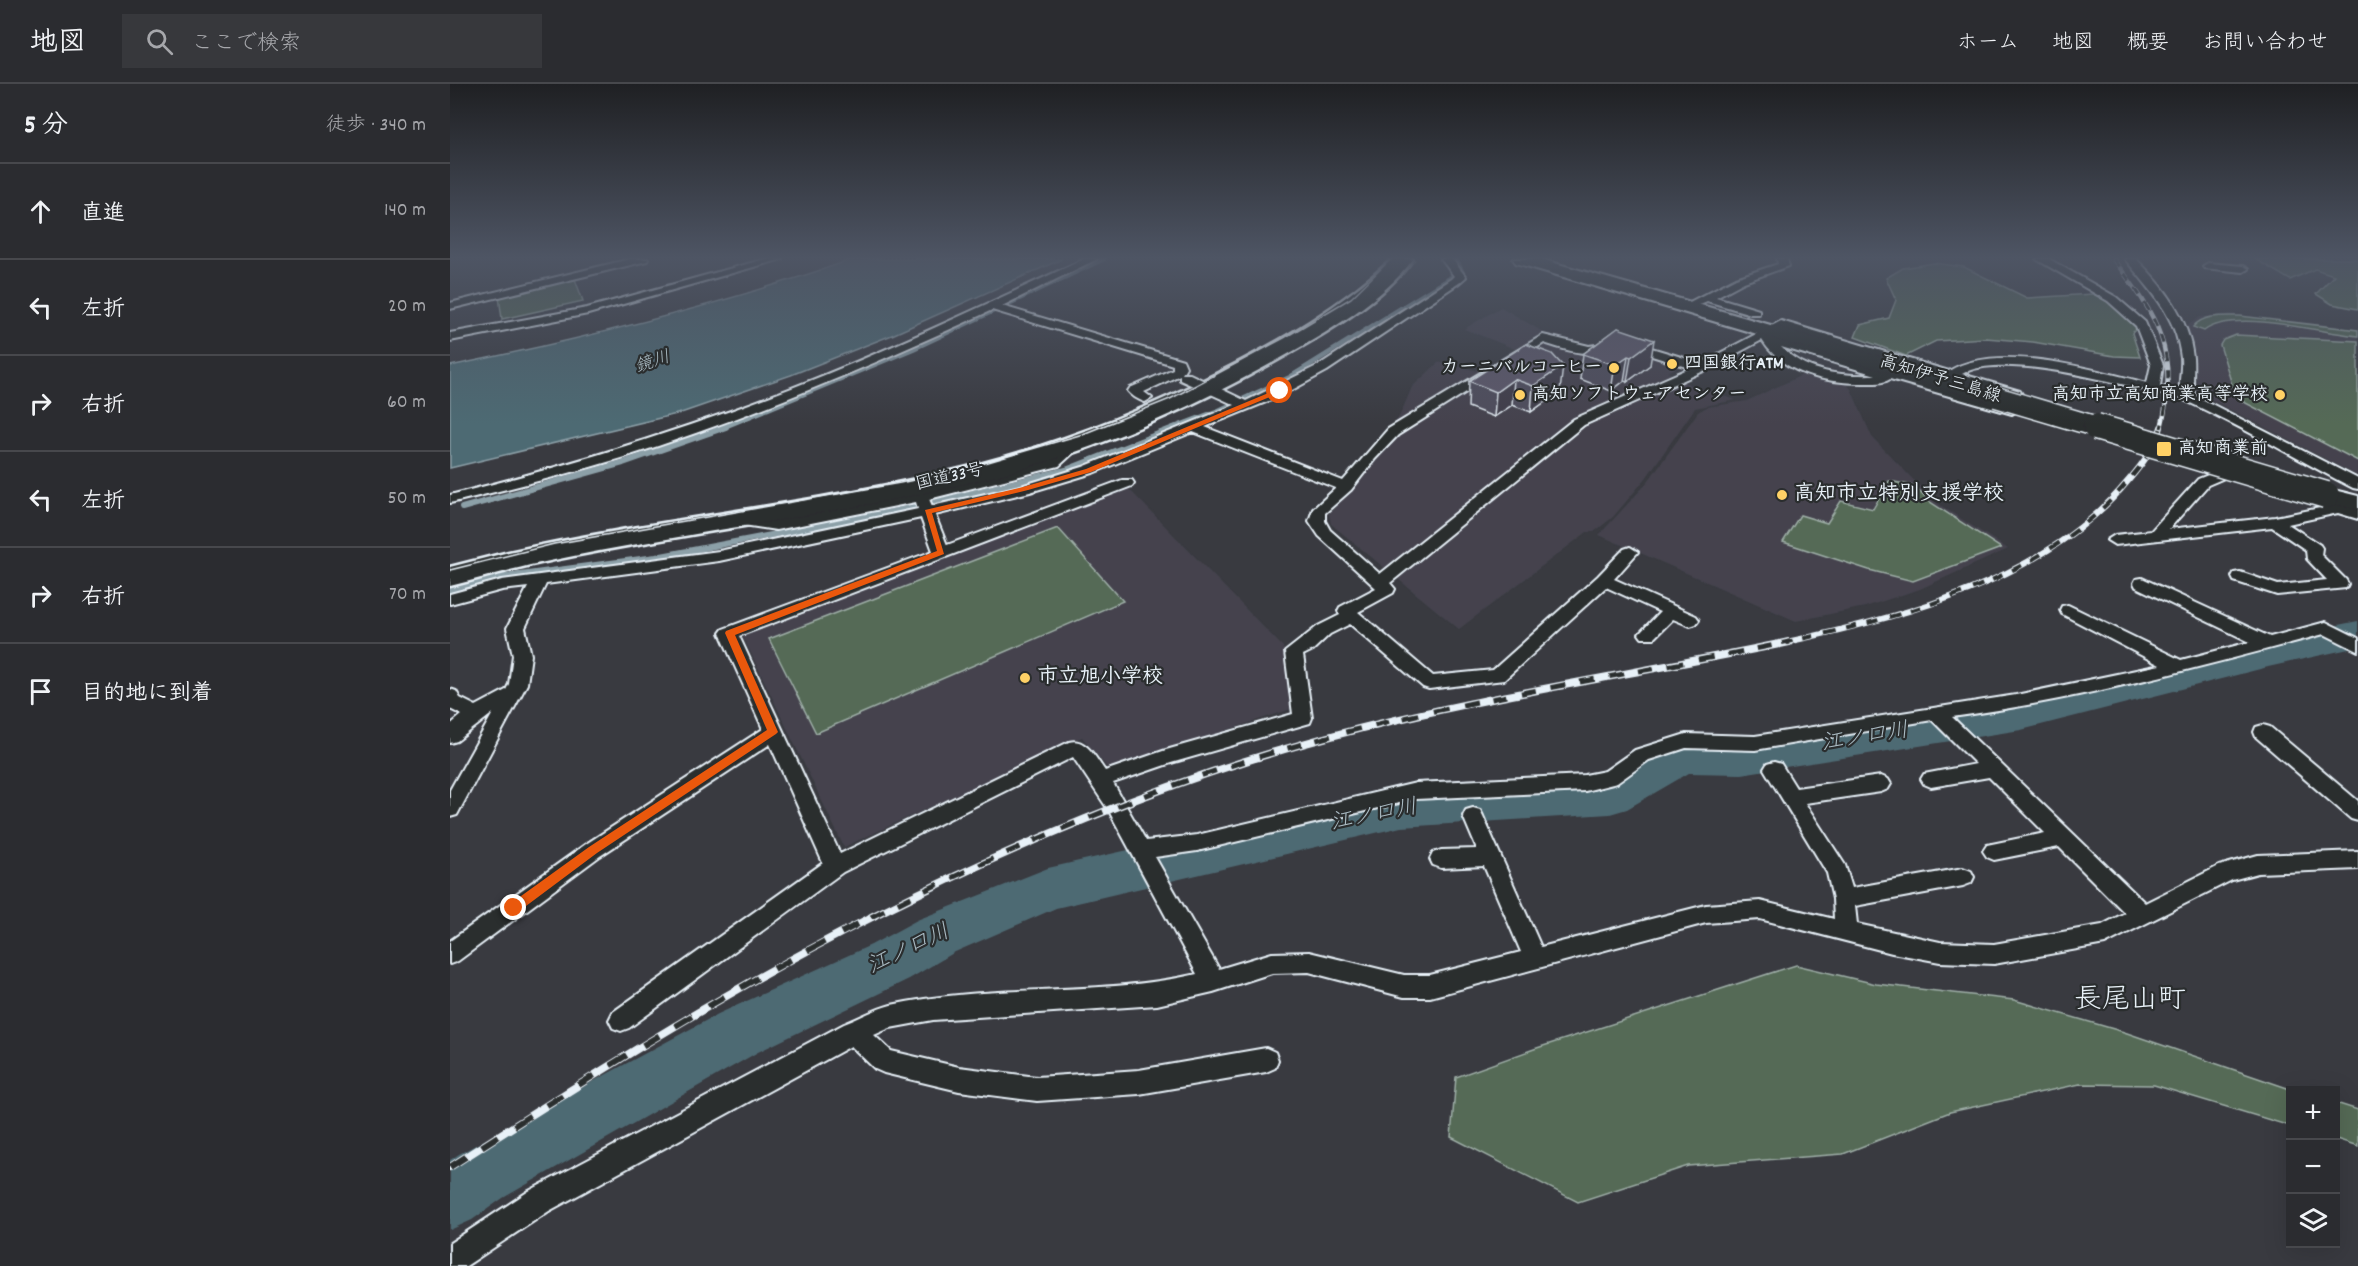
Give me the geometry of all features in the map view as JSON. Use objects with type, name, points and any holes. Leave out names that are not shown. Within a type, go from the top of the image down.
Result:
[{"type":"highway","name":"国道33号","points":[[450,576],[536,554],[893,491],[987,470],[1126,424],[1196,382],[1300,314]]},
{"type":"highway","name":"国道33号","points":[[450,558],[556,534],[956,460],[1020,443],[1196,382],[1339,314]]},
{"type":"main road","name":"高知伊予三島線","points":[[1708,314],[1768,334],[2340,502]]},
{"type":"street","points":[[450,337],[571,314]]},
{"type":"street","points":[[450,499],[506,487],[596,462],[725,417],[874,359],[973,314]]},
{"type":"street","points":[[1018,314],[1179,363],[1178,371],[1135,392],[1145,398]]},
{"type":"street","points":[[737,519],[776,525],[1025,489],[1088,470],[1196,428],[1240,403],[1323,368],[1405,314]]},
{"type":"street","points":[[2128,314],[2140,325],[2157,365],[2153,388]]},
{"type":"street","points":[[2171,314],[2180,329],[2187,359],[2188,397]]},
{"type":"street","points":[[1381,582],[1579,422],[1702,367],[1768,334],[1781,325],[2089,416]]},
{"type":"street","points":[[1768,334],[1790,361],[1820,377],[1851,380],[1898,376]]},
{"type":"street","points":[[1768,334],[1898,376],[2005,404],[2080,430]]},
{"type":"street","points":[[1630,552],[1604,580],[1498,676],[1429,683],[1346,611],[1387,589],[1324,533],[1317,521],[1318,512],[1346,487],[1370,456],[1393,432],[1543,339],[1583,351],[1606,349],[1615,341],[1702,367]]},
{"type":"street","points":[[1951,375],[1954,371],[1970,365],[2007,361],[2042,364],[2188,397],[2358,485]]},
{"type":"street","points":[[1196,382],[1240,403]]},
{"type":"street","points":[[2005,404],[2023,396]]},
{"type":"street","points":[[1196,428],[1346,487]]},
{"type":"street","points":[[450,599],[502,585],[719,556],[924,504],[1054,463],[1077,442]]},
{"type":"street","points":[[2155,536],[2203,482],[2249,463],[2358,493]]},
{"type":"street","points":[[2224,474],[2340,502],[2358,514]]},
{"type":"street","points":[[835,866],[729,633],[1127,483]]},
{"type":"street","points":[[2115,540],[2275,522],[2340,502]]},
{"type":"street","points":[[924,504],[941,552]]},
{"type":"street","points":[[2240,577],[2277,590],[2340,584],[2313,556],[2314,548],[2275,522]]},
{"type":"street","points":[[450,809],[518,684],[522,655],[516,628],[540,580]]},
{"type":"street","points":[[1604,580],[1689,620]]},
{"type":"street","points":[[2142,583],[2267,643]]},
{"type":"street","points":[[2068,610],[2179,667]]},
{"type":"street","points":[[1648,634],[1671,611]]},
{"type":"street","points":[[1101,780],[1166,757],[1303,718],[1294,652],[1307,646],[1324,630],[1353,616]]},
{"type":"street","points":[[1143,854],[1416,791],[1585,783],[1610,778],[1642,755],[1686,741],[1755,743],[2016,702],[2179,667],[2326,627],[2358,645]]},
{"type":"street","points":[[450,736],[476,714],[511,695]]},
{"type":"street","points":[[451,700],[476,714]]},
{"type":"street","points":[[1936,713],[2142,915]]},
{"type":"street","points":[[450,954],[593,850],[773,732]]},
{"type":"street","points":[[2263,732],[2358,813]]},
{"type":"street","points":[[621,1020],[835,866],[1076,747],[1101,780],[1213,981]]},
{"type":"street","points":[[1774,769],[1837,871],[1844,899],[1846,932]]},
{"type":"street","points":[[1931,779],[1991,769]]},
{"type":"street","points":[[1791,797],[1881,784]]},
{"type":"street","points":[[1473,816],[1534,959]]},
{"type":"street","points":[[1994,851],[2062,838]]},
{"type":"street","points":[[1441,859],[1491,857]]},
{"type":"street","points":[[450,1260],[539,1201],[852,1032],[889,1017],[933,1009],[1157,994],[1213,981],[1272,963],[1309,962],[1404,987],[1430,986],[1706,914],[1760,910],[1846,932],[1940,952],[1994,954],[2105,934],[2227,872],[2258,864],[2358,860]]},
{"type":"street","points":[[1844,899],[1964,876]]},
{"type":"street","points":[[852,1032],[884,1061],[958,1078],[1037,1089],[1139,1082],[1266,1060]]},
{"type":"shaded area","points":[[1489,314],[1513,314],[1543,332],[1553,346],[1582,355],[1628,349],[1679,363],[1680,366],[1668,372],[1693,386],[1736,400],[1695,408],[1646,478],[1613,517],[1594,532],[1587,532],[1459,629],[1331,524],[1329,513],[1350,493],[1400,415],[1412,387],[1439,362],[1478,371],[1515,349],[1464,329]]},
{"type":"shaded area","name":"高知市立高知商業高等学校","points":[[2231,314],[2340,326],[2358,331],[2358,476],[2200,394],[2197,389],[2195,363],[2189,335],[2185,327],[2200,317]]},
{"type":"shaded area","name":"高知市立特別支援学校","points":[[1804,374],[1827,382],[1846,383],[1851,389],[1872,437],[1934,501],[2008,549],[1920,589],[1865,607],[1796,621],[1599,535],[1646,484],[1698,412],[1707,407],[1747,401]]},
{"type":"shaded area","name":"市立旭小学校","points":[[1127,487],[1283,647],[1291,709],[1109,770],[1082,737],[844,847],[742,635]]},
{"type":"green space","points":[[501,314],[524,314],[502,319]]},
{"type":"green space","points":[[1890,314],[2131,314],[2141,325],[2132,333],[2140,357],[2114,356],[2033,342],[1986,338],[1936,341],[1906,356],[1855,337],[1860,325],[1889,318]]},
{"type":"green space","points":[[2240,316],[2358,330],[2358,336],[2256,322],[2218,324],[2204,331],[2193,327],[2208,318]]},
{"type":"green space","name":"高知市立高知商業高等学校","points":[[2236,335],[2358,341],[2358,461],[2236,398],[2220,345],[2223,340]]},
{"type":"green space","points":[[1889,481],[1915,486],[1930,502],[2001,548],[1913,581],[1869,570],[1783,542],[1800,515],[1827,523],[1841,501],[1873,509]]},
{"type":"green space","points":[[1058,528],[1123,601],[816,733],[769,639]]},
{"type":"green space","points":[[1796,965],[1876,984],[2014,1000],[2124,1032],[2286,1088],[2286,1125],[2154,1085],[2080,1084],[1950,1112],[1843,1154],[1688,1166],[1578,1202],[1451,1137],[1456,1077],[1537,1048]]},
{"type":"green space","points":[[2340,1104],[2358,1110],[2358,1146],[2340,1140]]},
{"type":"water","name":"鏡川","points":[[673,314],[939,314],[791,375],[681,413],[450,468],[450,366]]},
{"type":"building","points":[[1618,328],[1654,340],[1631,357],[1628,356],[1615,365],[1583,354]]},
{"type":"building","points":[[1526,344],[1552,354],[1563,366],[1533,386],[1514,379],[1496,392],[1469,381]]},
{"type":"waterway","points":[[722,428],[913,349],[987,314]]},
{"type":"waterway","points":[[1172,428],[1219,410],[1290,377],[1391,314]]},
{"type":"waterway","points":[[462,508],[623,463],[726,427]]},
{"type":"waterway","points":[[450,591],[505,577],[656,557],[912,508],[1066,470],[1176,427]]},
{"type":"waterway","name":"江ノ口川","points":[[450,1198],[481,1176],[738,1033],[890,962],[936,936],[1048,889],[1401,808],[1610,796],[1682,756],[1741,757],[2021,714],[2268,653],[2358,634]]},
{"type":"tram line","points":[[450,570],[554,544],[900,483],[961,470],[1083,434],[1170,399],[1324,314]]},
{"type":"railway","points":[[2151,314],[2161,337],[2168,378],[2161,428]]},
{"type":"railway","points":[[1782,643],[1875,621],[1922,607],[1969,590],[2014,569],[2056,545],[2095,515],[2143,463],[2156,442],[2161,427]]},
{"type":"railway","points":[[871,917],[977,866],[1084,820],[1194,778],[1306,743],[1486,700],[1789,642]]},
{"type":"railway","points":[[450,1167],[712,1004],[874,916]]},
{"type":"place","name":"四国銀行ATM","points":[[1672,364]]},
{"type":"place","name":"カーニバルコーヒー","points":[[1614,368]]},
{"type":"place","name":"高知ソフトウェアセンター","points":[[1520,395]]},
{"type":"place","name":"高知市立高知商業高等学校","points":[[2280,395]]},
{"type":"place","name":"高知商業前","points":[[2164,449]]},
{"type":"place","name":"高知市立特別支援学校","points":[[1782,495]]},
{"type":"place","name":"市立旭小学校","points":[[1025,678]]},
{"type":"district","name":"長尾山町","points":[[2130,1002]]},
{"type":"route","points":[[514,908],[593,850],[773,732],[729,633],[941,552],[927,512],[1025,489],[1088,470],[1280,391]]}]
